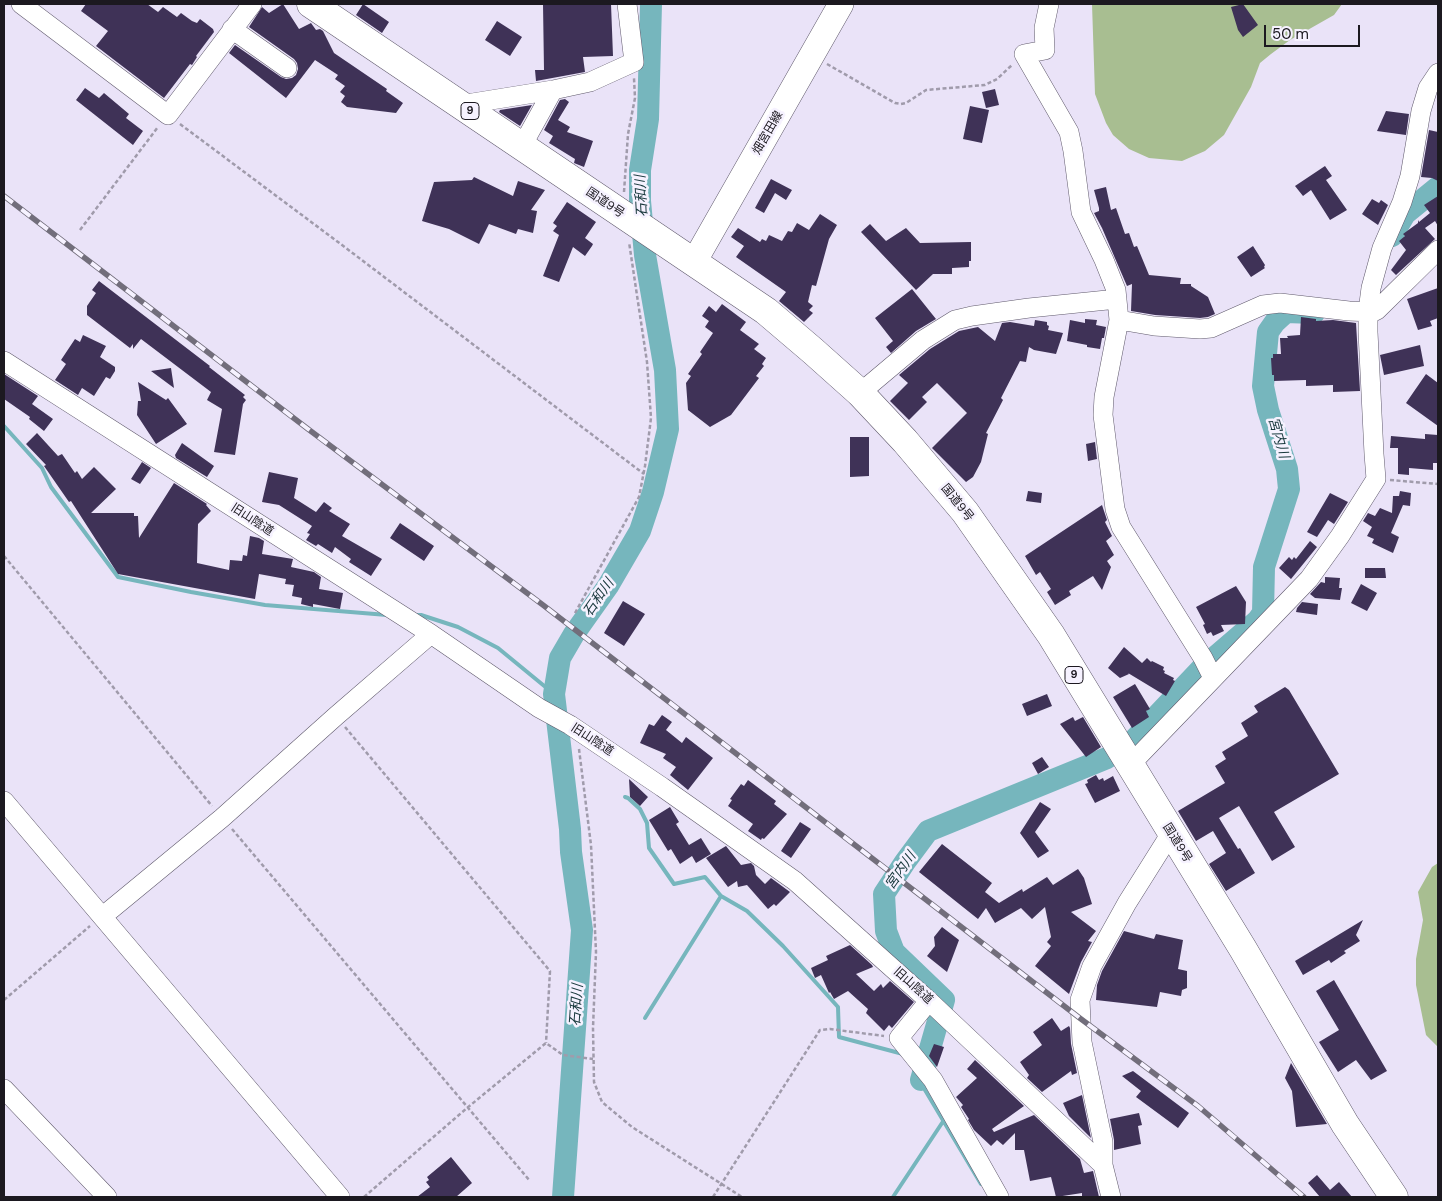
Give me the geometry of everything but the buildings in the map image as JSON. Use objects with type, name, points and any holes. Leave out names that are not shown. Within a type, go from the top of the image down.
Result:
[{"type":"highway","name":"国道9号","points":[[311,4],[655,238],[766,311],[860,393],[905,441],[966,512],[1051,635],[1129,766],[1243,950],[1344,1124],[1394,1197]]},
{"type":"main road","name":"畑宮田線","points":[[694,262],[842,4]]},
{"type":"street","points":[[21,4],[168,115],[252,4]]},
{"type":"street","points":[[460,105],[590,82],[634,62],[627,4]]},
{"type":"street","points":[[1050,4],[1044,28],[1045,50],[1024,54],[1069,132],[1082,212],[1116,290],[1119,320],[1104,397],[1103,415],[1115,509],[1121,526],[1203,658],[1213,678]]},
{"type":"street","points":[[232,29],[287,68]]},
{"type":"street","points":[[1129,766],[1309,579],[1340,536],[1376,479],[1368,311],[1376,266],[1388,232],[1402,202],[1410,176],[1421,111],[1428,88],[1438,73]]},
{"type":"street","points":[[522,146],[553,90]]},
{"type":"street","points":[[1119,320],[1154,326],[1211,328],[1264,305],[1280,303],[1373,312],[1438,250]]},
{"type":"street","points":[[860,393],[923,340],[955,320],[1038,307],[1117,299]]},
{"type":"street","name":"旧山陰道","points":[[4,361],[431,634],[539,708],[573,728],[662,787],[795,881],[929,1001],[1104,1165]]},
{"type":"street","points":[[103,916],[222,818],[431,634]]},
{"type":"street","points":[[4,801],[340,1197]]},
{"type":"street","points":[[1111,1197],[1104,1165],[1103,1142],[1082,1042],[1080,1000],[1092,966],[1127,903],[1171,833]]},
{"type":"street","points":[[929,1001],[899,1038],[933,1080],[999,1197]]},
{"type":"street","points":[[4,1089],[107,1197]]},
{"type":"path","points":[[812,55],[901,104],[906,103],[926,90],[985,85],[997,79],[1024,54]]},
{"type":"path","points":[[575,613],[639,497],[651,418],[647,362],[624,186],[628,134],[635,98],[634,62]]},
{"type":"path","points":[[80,230],[168,115],[644,474]]},
{"type":"path","points":[[1376,479],[1438,484]]},
{"type":"path","points":[[4,556],[222,818],[530,1181]]},
{"type":"path","points":[[336,716],[548,967],[550,972],[546,1043],[364,1197]]},
{"type":"path","points":[[573,728],[590,846],[596,952],[594,1082],[602,1102],[632,1127],[742,1197]]},
{"type":"path","points":[[4,1000],[103,916]]},
{"type":"path","points":[[713,1197],[820,1030],[830,1029],[899,1038]]},
{"type":"path","points":[[546,1043],[563,1055],[593,1059]]},
{"type":"green space","points":[[1092,4],[1342,4],[1334,15],[1290,40],[1260,63],[1251,87],[1224,135],[1205,151],[1182,161],[1149,158],[1129,149],[1113,135],[1106,123],[1095,94]]},
{"type":"green space","points":[[1438,863],[1438,1047],[1426,1035],[1416,985],[1416,959],[1423,920],[1418,892],[1432,867]]},
{"type":"waterway","name":"石和川","points":[[563,1197],[582,930],[571,852],[554,694],[560,658],[574,634],[608,586],[640,531],[653,492],[668,429],[665,370],[645,255],[640,201],[640,170],[648,119],[651,4]]},
{"type":"waterway","name":"宮内川","points":[[1392,236],[1405,214],[1438,187]]},
{"type":"waterway","name":"宮内川","points":[[1131,743],[1201,669],[1258,620],[1263,613],[1264,567],[1289,489],[1287,469],[1268,410],[1263,386],[1268,332],[1286,312],[1314,313]]},
{"type":"waterway","points":[[4,426],[42,468],[51,487],[118,577],[265,605],[387,615]]},
{"type":"waterway","points":[[414,615],[421,615],[458,627],[498,648],[554,694]]},
{"type":"waterway","name":"宮内川","points":[[921,1080],[944,1000],[894,952],[886,931],[884,894],[928,831],[1107,758]]},
{"type":"waterway","points":[[625,797],[640,809],[647,823],[649,848],[674,884],[705,877],[721,896],[747,911],[783,946],[838,1007],[839,1037],[903,1054]]},
{"type":"waterway","points":[[645,1018],[721,896]]},
{"type":"waterway","points":[[920,1078],[925,1090],[981,1184]]},
{"type":"waterway","points":[[893,1197],[944,1120]]},
{"type":"railway","points":[[4,196],[308,429],[543,605],[1081,1019],[1198,1106],[1304,1197]]}]
